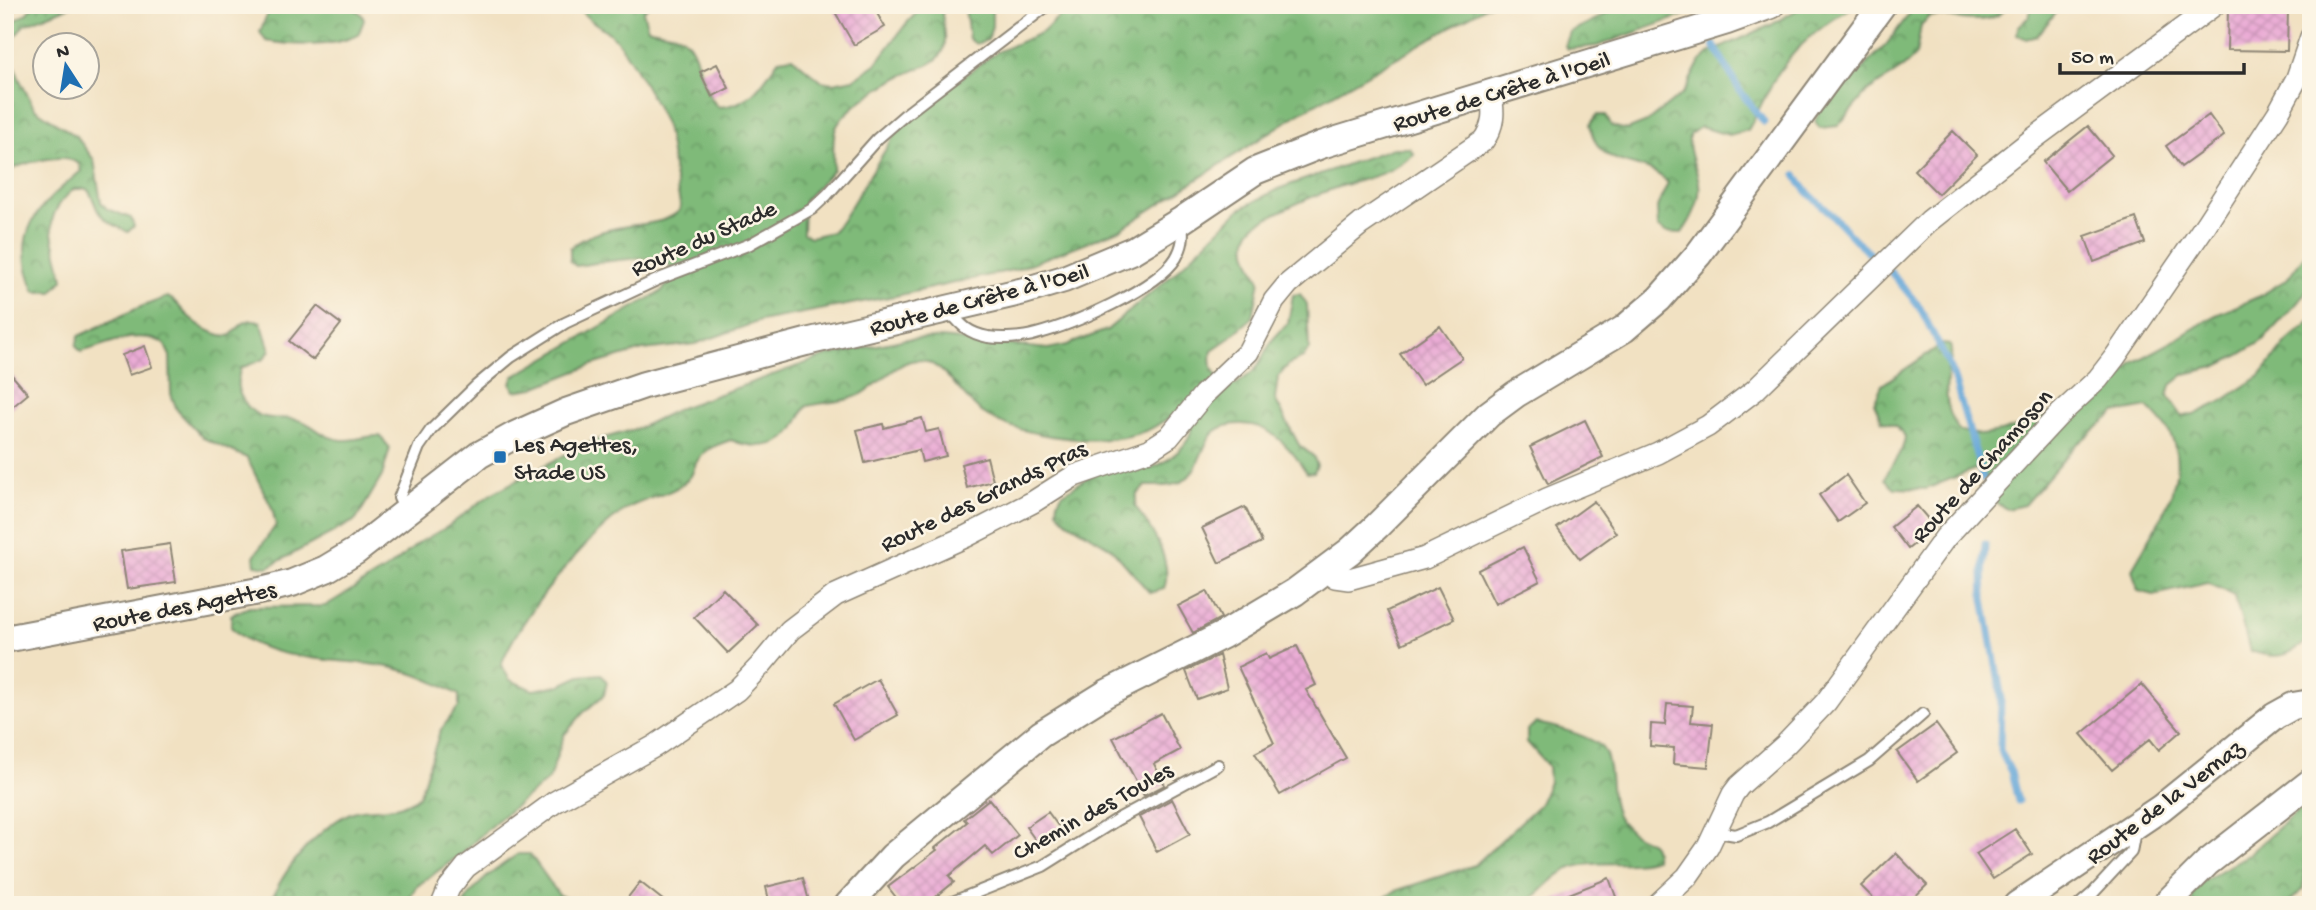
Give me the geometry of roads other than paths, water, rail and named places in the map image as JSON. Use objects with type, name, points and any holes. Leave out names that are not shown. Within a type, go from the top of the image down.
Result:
[{"type":"street","name":"Route de Crête à l'Oeil","points":[[356,551],[480,455],[566,412],[644,385],[806,342],[1024,291],[1089,270],[1133,250],[1242,178],[1269,164],[1321,145],[1727,22],[1771,5]]},
{"type":"street","points":[[848,905],[893,856],[1057,723],[1125,683],[1223,635],[1296,592],[1326,570],[1395,509],[1489,414],[1516,394],[1624,329],[1659,299],[1699,255],[1882,5]]},
{"type":"street","points":[[1326,570],[1335,577],[1349,579],[1425,558],[1548,499],[1658,453],[1708,426],[1754,391],[1929,222],[2033,139],[2214,5]]},
{"type":"street","name":"Route de Chamoson","points":[[1657,905],[1687,877],[1717,832],[1733,793],[1826,702],[1945,538],[2057,417],[2098,379],[2115,357],[2206,225],[2278,113],[2297,78],[2311,37]]},
{"type":"street","name":"Route des Grands Pras","points":[[442,905],[449,888],[466,867],[555,802],[655,746],[737,690],[790,630],[836,595],[967,536],[1033,502],[1074,476],[1149,450],[1169,437],[1204,394],[1248,352],[1274,301],[1288,284],[1361,224],[1483,141],[1490,132],[1494,119],[1490,93]]},
{"type":"street","name":"Route des Agettes","points":[[5,639],[281,586],[314,575],[356,551]]},
{"type":"street","name":"Route de la Vernaz","points":[[2017,905],[2136,826],[2209,771],[2275,716],[2293,706],[2311,703]]},
{"type":"street","points":[[2165,905],[2207,863],[2311,782]]},
{"type":"lane","name":"Route du Stade","points":[[405,512],[398,498],[419,447],[431,430],[476,386],[511,357],[577,317],[659,279],[750,244],[813,209],[877,139],[1048,5]]},
{"type":"lane","points":[[948,309],[964,329],[989,337],[1033,335],[1073,322],[1148,285],[1174,261],[1184,240],[1182,220]]},
{"type":"lane","points":[[1717,832],[1736,835],[1768,822],[1870,761],[1923,714]]},
{"type":"lane","name":"Chemin des Toules","points":[[946,905],[1043,866],[1118,819],[1218,765]]},
{"type":"lane","points":[[2079,905],[2131,852],[2136,826]]},
{"type":"waterway","points":[[1714,45],[1740,91],[1764,122]]},
{"type":"waterway","points":[[1796,175],[1807,191],[1873,256]]},
{"type":"waterway","points":[[1889,270],[1919,306],[1952,371],[1983,479]]},
{"type":"waterway","points":[[1985,544],[1984,599],[2001,694],[2000,750],[2011,772],[2018,801]]},
{"type":"place","name":"Les Agettes, Stade US","points":[[500,457]]}]
